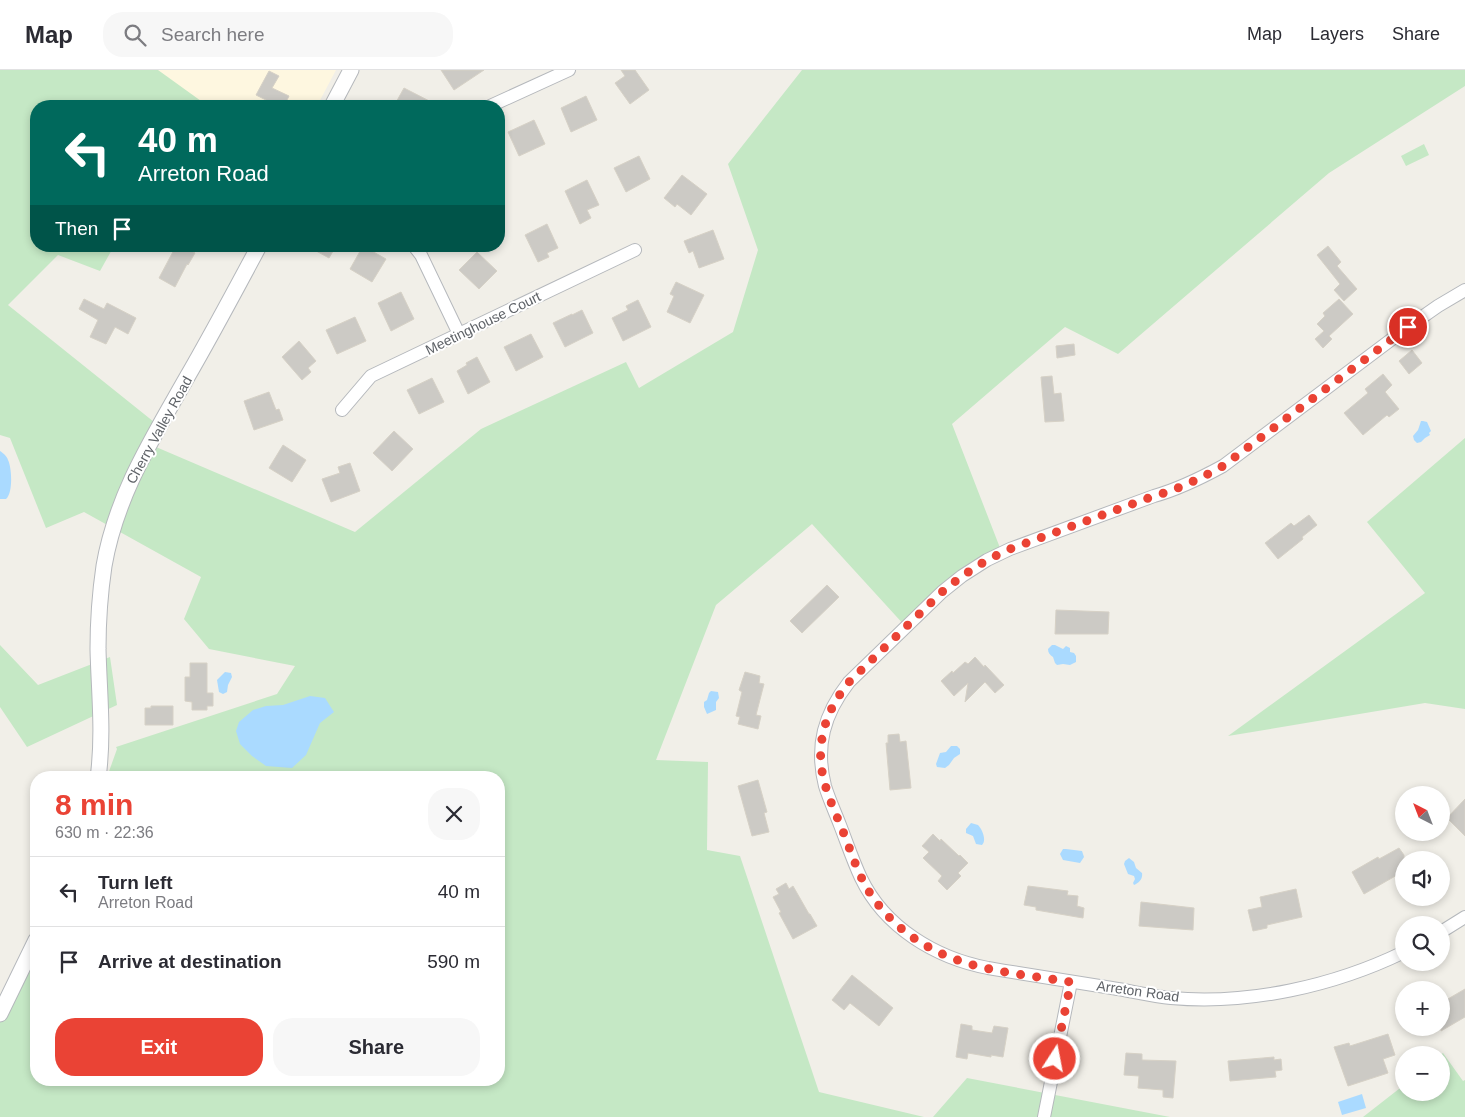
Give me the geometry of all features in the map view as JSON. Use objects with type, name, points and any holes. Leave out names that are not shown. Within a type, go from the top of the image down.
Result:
[{"type":"street","points":[[335,100],[351,70]]},
{"type":"street","points":[[503,100],[569,70]]},
{"type":"street","name":"Meetinghouse Court","points":[[342,410],[371,376],[635,250]]},
{"type":"street","name":"Cherry Valley Road","points":[[99,771],[102,738],[98,650],[99,613],[105,564],[112,533],[124,494],[140,461],[256,252]]},
{"type":"street","points":[[419,252],[459,334]]},
{"type":"street","name":"Arreton Road","points":[[1395,956],[1319,984],[1254,996],[1213,999],[1171,998],[971,965],[948,957],[924,945],[906,932],[875,900],[862,879],[826,787],[821,767],[821,748],[823,732],[829,714],[837,697],[854,676],[942,592],[962,576],[987,560],[1010,549],[1198,480],[1223,466],[1408,327],[1465,290]]},
{"type":"street","points":[[1450,926],[1465,917]]},
{"type":"street","points":[[0,1014],[30,952]]},
{"type":"street","points":[[1044,1117],[1071,982]]},
{"type":"shaded area","points":[[125,70],[336,70],[320,100],[158,100]]},
{"type":"green space","points":[[0,70],[158,70],[200,100],[30,100],[30,252],[111,252],[100,271],[58,255],[8,305],[164,430],[156,447],[355,532],[481,429],[626,362],[639,388],[733,332],[758,250],[728,164],[802,70],[1465,70],[1465,86],[1329,173],[1118,354],[1065,327],[952,424],[1002,553],[906,627],[812,524],[716,605],[656,760],[708,762],[707,850],[740,856],[819,1092],[924,1117],[0,1117],[0,1019],[30,972],[30,1086],[505,1086],[505,771],[109,771],[117,749],[116,747],[277,694],[295,666],[209,649],[184,619],[201,577],[84,512],[46,528],[10,438],[0,435]]},
{"type":"green space","points":[[1424,144],[1429,155],[1406,166],[1401,156]]},
{"type":"green space","points":[[1465,438],[1465,709],[1425,703],[1228,736],[1425,593],[1367,522]]},
{"type":"green space","points":[[0,645],[38,685],[110,657],[117,705],[27,747],[0,707]]},
{"type":"green space","points":[[1450,1063],[1463,1081],[1465,1080],[1465,1117],[1363,1117],[1395,1092],[1395,1101],[1450,1101]]},
{"type":"green space","points":[[967,1078],[1170,1117],[933,1117]]},
{"type":"water","points":[[1421,421],[1427,422],[1431,431],[1430,435],[1417,443],[1413,436],[1418,430]]},
{"type":"water","points":[[0,451],[7,457],[10,469],[11,486],[6,499],[0,499]]},
{"type":"water","points":[[1052,645],[1063,649],[1066,646],[1070,648],[1070,652],[1076,656],[1076,662],[1070,665],[1057,665],[1048,652]]},
{"type":"water","points":[[225,672],[231,673],[232,677],[227,692],[223,694],[219,692],[217,680]]},
{"type":"water","points":[[711,691],[718,692],[719,698],[716,702],[716,710],[707,714],[704,702]]},
{"type":"water","points":[[310,696],[325,698],[334,712],[320,723],[306,755],[292,768],[266,766],[240,744],[236,731],[239,722],[253,710],[266,706],[283,705]]},
{"type":"water","points":[[951,746],[957,746],[960,749],[960,754],[945,768],[937,767],[936,764],[940,753],[946,752]]},
{"type":"water","points":[[971,823],[978,825],[981,829],[984,838],[982,845],[976,844],[973,836],[966,833],[966,829]]},
{"type":"water","points":[[1063,849],[1082,851],[1084,857],[1080,863],[1063,860],[1060,854]]},
{"type":"water","points":[[1129,858],[1142,873],[1138,883],[1134,885],[1134,876],[1128,874],[1124,864]]},
{"type":"water","points":[[1362,1094],[1366,1108],[1342,1115],[1338,1102]]},
{"type":"building","points":[[441,70],[484,70],[454,90]]},
{"type":"building","points":[[621,70],[635,70],[649,90],[630,104],[615,83],[625,76]]},
{"type":"building","points":[[269,71],[279,76],[272,88],[289,96],[287,100],[266,100],[256,95]]},
{"type":"building","points":[[404,88],[427,100],[397,100]]},
{"type":"building","points":[[586,96],[597,120],[571,132],[561,108]]},
{"type":"building","points":[[534,120],[545,144],[519,156],[508,132]]},
{"type":"building","points":[[639,156],[650,179],[626,192],[614,168]]},
{"type":"building","points":[[682,175],[707,194],[691,215],[677,204],[675,207],[664,198]]},
{"type":"building","points":[[587,180],[599,205],[587,210],[591,218],[580,224],[565,191]]},
{"type":"building","points":[[547,224],[558,248],[547,253],[549,257],[538,262],[525,235]]},
{"type":"building","points":[[713,230],[724,259],[699,268],[693,251],[689,253],[684,241]]},
{"type":"building","points":[[1328,246],[1341,262],[1337,266],[1357,289],[1344,301],[1334,290],[1340,284],[1317,255]]},
{"type":"building","points":[[173,252],[195,253],[175,287],[159,278]]},
{"type":"building","points":[[318,252],[332,252],[329,258]]},
{"type":"building","points":[[360,252],[374,252],[386,259],[372,282],[350,269]]},
{"type":"building","points":[[477,252],[497,271],[479,289],[459,270]]},
{"type":"building","points":[[676,282],[704,295],[690,323],[667,312],[674,296],[670,294]]},
{"type":"building","points":[[401,292],[414,319],[391,331],[378,303]]},
{"type":"building","points":[[84,299],[104,309],[107,303],[136,318],[128,334],[115,327],[106,344],[90,337],[98,320],[79,309]]},
{"type":"building","points":[[1339,299],[1353,314],[1329,336],[1332,339],[1323,348],[1315,339],[1324,331],[1317,324],[1325,316],[1323,313]]},
{"type":"building","points":[[638,300],[651,327],[623,341],[612,318],[628,310],[626,306]]},
{"type":"building","points":[[582,310],[593,333],[565,347],[553,323]]},
{"type":"building","points":[[355,317],[366,341],[337,354],[326,330]]},
{"type":"building","points":[[531,334],[543,357],[516,371],[504,347]]},
{"type":"building","points":[[299,341],[316,361],[308,368],[311,372],[302,380],[282,357]]},
{"type":"building","points":[[1074,344],[1075,355],[1057,358],[1056,346]]},
{"type":"building","points":[[1412,350],[1422,363],[1409,374],[1399,361]]},
{"type":"building","points":[[477,357],[490,382],[468,394],[457,371]]},
{"type":"building","points":[[1383,374],[1392,385],[1385,392],[1399,409],[1389,417],[1387,415],[1363,435],[1344,413],[1368,393],[1365,389]]},
{"type":"building","points":[[1052,376],[1054,394],[1061,393],[1064,421],[1045,422],[1041,377]]},
{"type":"building","points":[[432,378],[444,402],[419,414],[407,390]]},
{"type":"building","points":[[269,392],[276,410],[279,409],[283,420],[254,430],[244,401]]},
{"type":"building","points":[[394,431],[413,449],[392,471],[373,453]]},
{"type":"building","points":[[283,445],[306,460],[292,482],[269,468]]},
{"type":"building","points":[[350,463],[360,491],[331,502],[322,479],[340,473],[338,467]]},
{"type":"building","points":[[1309,515],[1317,525],[1278,559],[1265,543],[1291,523],[1294,526]]},
{"type":"building","points":[[827,585],[839,597],[802,633],[790,621]]},
{"type":"building","points":[[1056,610],[1109,612],[1108,634],[1055,634]]},
{"type":"building","points":[[975,657],[1004,685],[995,693],[985,682],[965,702],[968,683],[954,696],[941,681],[952,671],[953,673],[965,662],[968,664]]},
{"type":"building","points":[[190,663],[207,663],[207,693],[213,693],[213,706],[207,706],[207,710],[192,710],[192,702],[185,701],[185,677],[190,677]]},
{"type":"building","points":[[745,672],[760,676],[759,683],[764,684],[756,715],[761,716],[758,729],[738,724],[740,717],[736,716],[742,692],[739,690]]},
{"type":"building","points":[[151,706],[173,706],[173,725],[145,725],[145,708],[151,708]]},
{"type":"building","points":[[899,734],[900,742],[906,741],[911,788],[890,790],[886,743],[888,743],[888,735]]},
{"type":"building","points":[[758,780],[767,812],[764,813],[769,832],[752,836],[738,786]]},
{"type":"building","points":[[1465,799],[1465,836],[1450,821],[1450,815]]},
{"type":"building","points":[[933,834],[968,863],[958,873],[961,876],[947,890],[938,881],[942,876],[923,858],[929,852],[922,846]]},
{"type":"building","points":[[1399,848],[1401,851],[1395,851],[1395,876],[1364,894],[1352,872],[1378,857],[1379,859]]},
{"type":"building","points":[[786,883],[789,889],[793,886],[817,926],[793,939],[773,897],[779,894],[776,889]]},
{"type":"building","points":[[1028,886],[1068,891],[1067,895],[1078,896],[1077,906],[1084,908],[1083,918],[1036,910],[1036,907],[1024,905]]},
{"type":"building","points":[[1296,889],[1302,917],[1267,925],[1267,928],[1253,931],[1248,910],[1262,907],[1260,897]]},
{"type":"building","points":[[1141,902],[1194,908],[1193,930],[1139,926]]},
{"type":"building","points":[[852,975],[893,1008],[879,1026],[850,1003],[844,1010],[832,1000]]},
{"type":"building","points":[[1465,989],[1465,1017],[1450,1026],[1450,998]]},
{"type":"building","points":[[961,1024],[972,1026],[972,1030],[992,1033],[994,1026],[1008,1028],[1003,1057],[968,1053],[967,1059],[956,1057]]},
{"type":"building","points":[[1388,1034],[1395,1055],[1383,1059],[1388,1073],[1348,1086],[1334,1047],[1349,1043],[1350,1046]]},
{"type":"building","points":[[1126,1053],[1142,1054],[1142,1060],[1176,1061],[1173,1098],[1163,1097],[1163,1090],[1138,1088],[1139,1076],[1124,1075]]},
{"type":"building","points":[[1274,1057],[1274,1060],[1281,1059],[1282,1070],[1275,1071],[1276,1077],[1230,1081],[1228,1061]]},
{"type":"route","points":[[1055,1059],[1071,982],[971,965],[948,957],[924,945],[906,932],[875,900],[862,879],[826,787],[821,767],[823,732],[837,697],[849,682],[942,592],[962,576],[987,560],[1010,549],[1198,480],[1223,466],[1408,327]]}]
